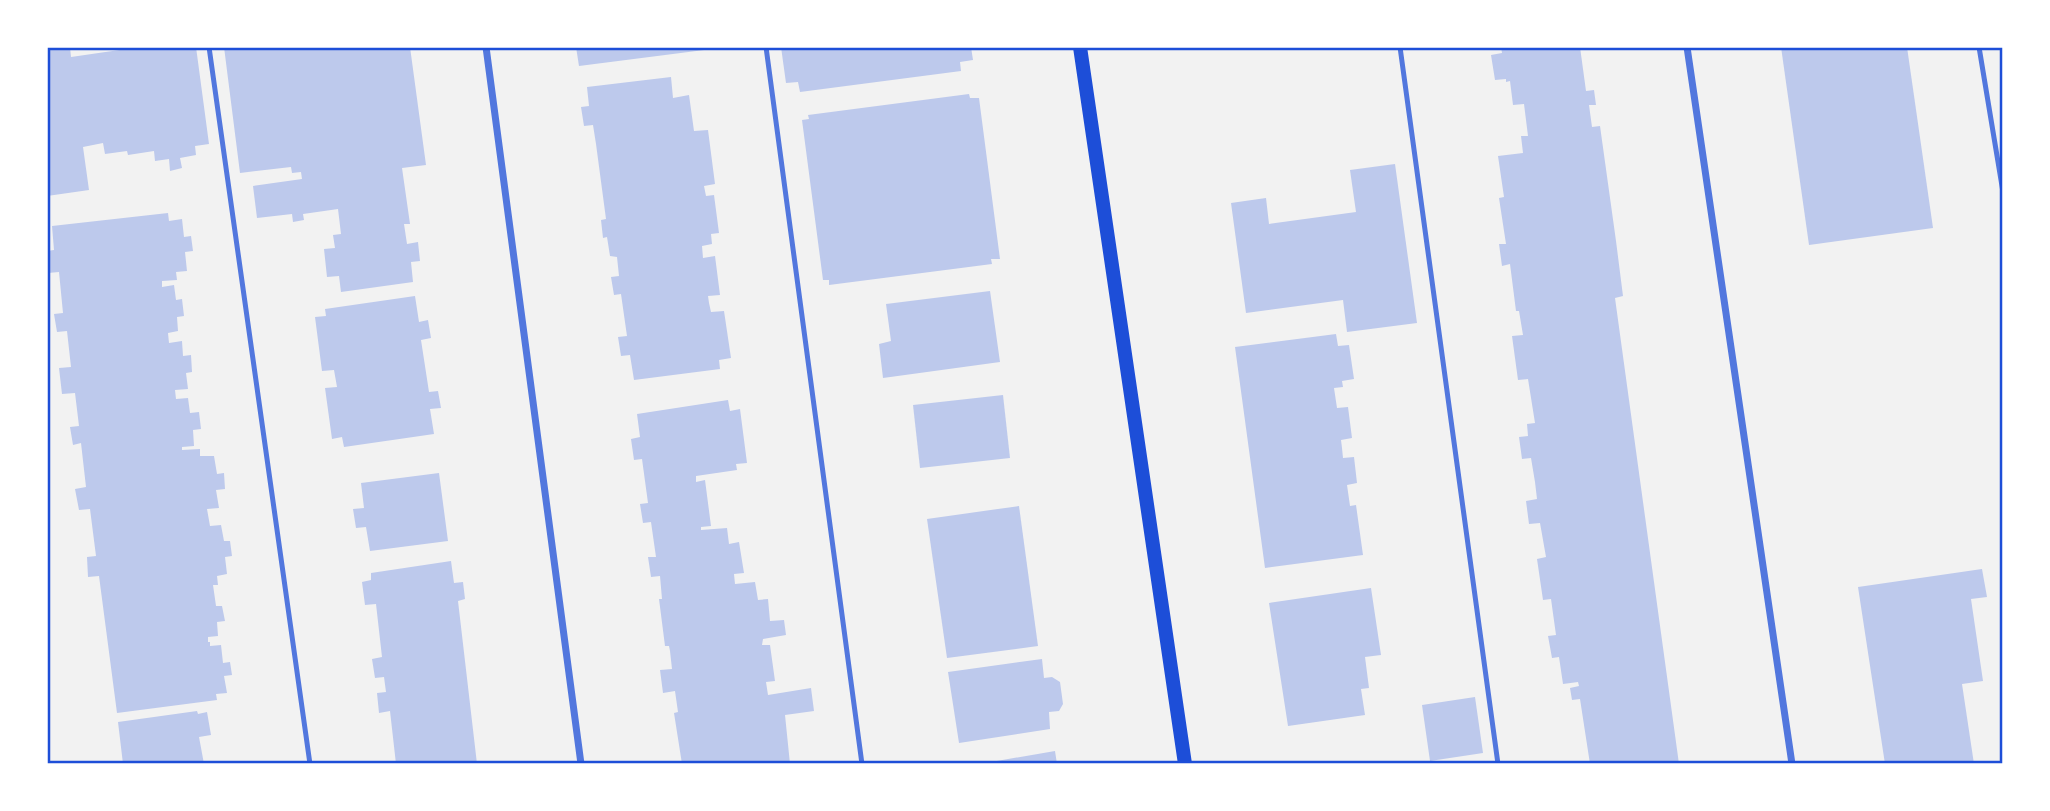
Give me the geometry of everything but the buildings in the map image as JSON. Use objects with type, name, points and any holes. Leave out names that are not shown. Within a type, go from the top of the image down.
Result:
[{"type":"main road","points":[[1080,47],[1185,764]]},
{"type":"street","points":[[486,47],[581,764]]},
{"type":"street","points":[[1687,47],[1792,764]]},
{"type":"lane","points":[[209,47],[310,764]]},
{"type":"lane","points":[[766,47],[862,764]]},
{"type":"lane","points":[[1400,47],[1497,764]]},
{"type":"lane","points":[[1979,47],[2003,192]]}]
